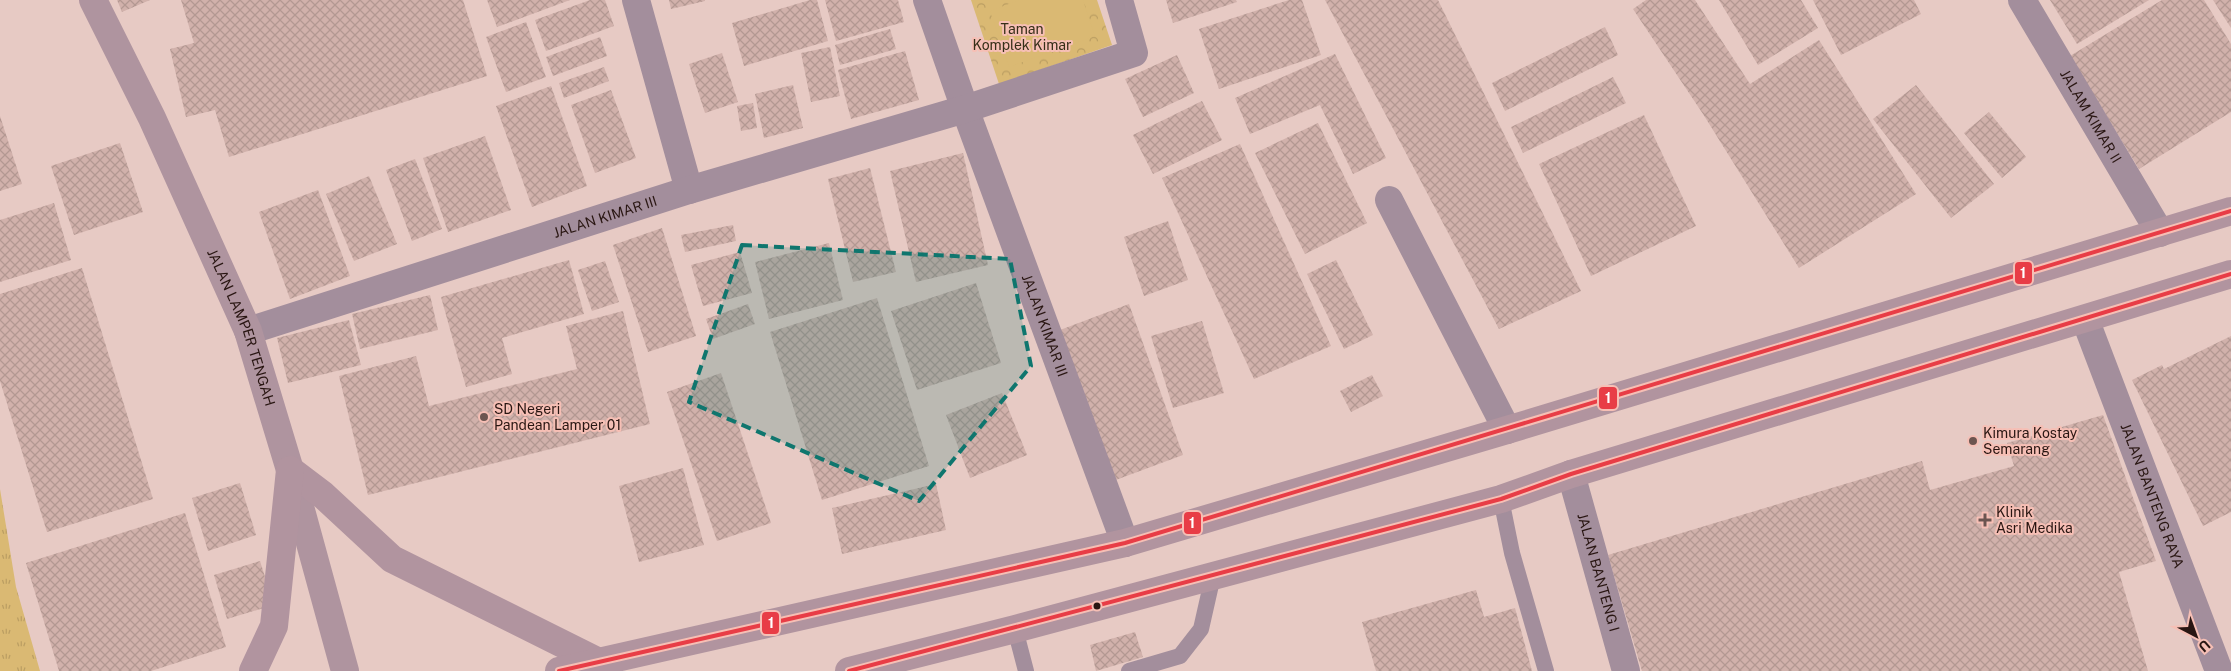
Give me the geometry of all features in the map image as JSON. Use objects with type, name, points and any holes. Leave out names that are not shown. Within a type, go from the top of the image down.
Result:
[{"type":"main road","name":"JALAN LAMPER TENGAH","points":[[93,0],[152,118],[248,330],[290,470],[345,671]]},
{"type":"main road","points":[[559,671],[1125,543],[1508,430],[2231,211]]},
{"type":"main road","points":[[849,671],[1015,629],[1501,499],[1571,474],[2231,274]]},
{"type":"main road","points":[[290,470],[323,496],[392,559],[600,663]]},
{"type":"main road","points":[[253,671],[274,626],[290,470]]},
{"type":"street","points":[[636,0],[689,190]]},
{"type":"street","name":"JALAN KIMAR III","points":[[927,0],[965,109],[1125,543]]},
{"type":"street","points":[[965,109],[1134,52],[1119,0]]},
{"type":"street","name":"JALAM KIMAR II","points":[[2022,0],[2160,233]]},
{"type":"street","name":"JALAN KIMAR III","points":[[248,330],[689,190],[965,109]]},
{"type":"street","points":[[1389,200],[1508,430]]},
{"type":"street","name":"JALAN BANTENG RAYA","points":[[2085,319],[2219,671]]},
{"type":"street","name":"JALAN BANTENG I","points":[[1571,474],[1626,671]]},
{"type":"lane","points":[[1501,499],[1512,553],[1546,671]]},
{"type":"lane","points":[[1129,671],[1180,656],[1201,629],[1213,576]]},
{"type":"lane","points":[[1015,629],[1026,671]]},
{"type":"highlighted area","points":[[742,245],[1010,259],[1031,366],[919,501],[689,402]]},
{"type":"green space","name":"Taman Komplek Kimar","points":[[971,0],[1097,0],[1112,45],[999,84]]},
{"type":"green space","points":[[1019,0],[1083,0],[1095,36],[1009,67],[990,11]]},
{"type":"green space","points":[[0,489],[16,587],[40,671],[0,671]]},
{"type":"building","points":[[117,0],[150,0],[122,12]]},
{"type":"building","points":[[181,0],[463,0],[487,76],[229,157],[215,110],[186,117],[170,49],[194,43]]},
{"type":"building","points":[[487,0],[570,0],[497,27]]},
{"type":"building","points":[[590,0],[605,0],[614,26],[546,51],[535,20]]},
{"type":"building","points":[[669,0],[705,0],[705,1],[671,9]]},
{"type":"building","points":[[810,0],[817,0],[828,41],[744,66],[732,23]]},
{"type":"building","points":[[825,0],[898,0],[904,22],[836,41]]},
{"type":"building","points":[[1166,0],[1236,0],[1237,2],[1173,23]]},
{"type":"building","points":[[1289,0],[1302,0],[1321,55],[1219,89],[1199,29]]},
{"type":"building","points":[[1325,0],[1438,0],[1581,291],[1499,329]]},
{"type":"building","points":[[1646,0],[1695,0],[1750,84],[1819,40],[1916,194],[1799,268],[1703,114],[1633,9]]},
{"type":"building","points":[[1719,0],[1801,0],[1818,28],[1758,65]]},
{"type":"building","points":[[1813,0],[1914,0],[1921,14],[1841,55]]},
{"type":"building","points":[[2050,0],[2149,0],[2077,44]]},
{"type":"building","points":[[2162,0],[2204,0],[2231,44],[2231,112],[2139,169],[2070,56]]},
{"type":"building","points":[[2213,0],[2231,0],[2231,28]]},
{"type":"building","points":[[526,22],[546,77],[506,92],[486,37]]},
{"type":"building","points":[[1605,27],[1618,55],[1505,111],[1492,83]]},
{"type":"building","points":[[890,29],[896,49],[840,65],[835,45]]},
{"type":"building","points":[[600,37],[607,56],[553,76],[546,57]]},
{"type":"building","points":[[830,47],[840,96],[811,102],[801,53]]},
{"type":"building","points":[[905,51],[919,100],[851,119],[838,70]]},
{"type":"building","points":[[722,53],[738,102],[705,113],[689,64]]},
{"type":"building","points":[[1335,54],[1386,158],[1353,174],[1320,105],[1250,134],[1235,98]]},
{"type":"building","points":[[1177,55],[1194,93],[1143,117],[1125,79]]},
{"type":"building","points":[[604,67],[609,81],[564,98],[559,83]]},
{"type":"building","points":[[1613,77],[1626,103],[1523,153],[1511,127]]},
{"type":"building","points":[[793,85],[803,128],[764,138],[755,94]]},
{"type":"building","points":[[1916,85],[1994,184],[1951,218],[1873,119]]},
{"type":"building","points":[[551,86],[587,186],[532,207],[496,106]]},
{"type":"building","points":[[611,90],[636,158],[595,173],[571,105]]},
{"type":"building","points":[[1202,101],[1222,140],[1153,174],[1133,135]]},
{"type":"building","points":[[753,103],[757,128],[741,131],[737,106]]},
{"type":"building","points":[[1989,112],[2026,157],[2002,178],[1964,133]]},
{"type":"building","points":[[1644,115],[1696,226],[1591,276],[1539,164]]},
{"type":"building","points":[[0,116],[22,184],[0,191]]},
{"type":"building","points":[[1318,123],[1367,223],[1305,254],[1255,153]]},
{"type":"building","points":[[485,136],[511,210],[448,232],[423,158]]},
{"type":"building","points":[[120,143],[143,212],[74,235],[51,166]]},
{"type":"building","points":[[1240,144],[1331,346],[1254,379],[1162,178]]},
{"type":"building","points":[[963,153],[988,265],[916,282],[890,171]]},
{"type":"building","points":[[415,159],[442,229],[412,241],[386,170]]},
{"type":"building","points":[[870,168],[896,272],[853,282],[828,179]]},
{"type":"building","points":[[369,176],[397,244],[354,261],[326,194]]},
{"type":"building","points":[[318,190],[350,276],[290,299],[259,212]]},
{"type":"building","points":[[54,203],[71,260],[0,282],[0,220]]},
{"type":"building","points":[[1168,221],[1188,280],[1144,296],[1124,237]]},
{"type":"building","points":[[733,225],[736,241],[685,252],[681,235]]},
{"type":"building","points":[[662,228],[696,336],[648,352],[613,245]]},
{"type":"building","points":[[829,243],[843,300],[769,319],[755,262]]},
{"type":"building","points":[[740,252],[752,293],[703,306],[691,265]]},
{"type":"building","points":[[569,260],[584,314],[502,338],[512,374],[466,387],[441,297]]},
{"type":"building","points":[[1336,260],[1373,335],[1344,349],[1307,274]]},
{"type":"building","points":[[605,261],[619,302],[592,311],[578,270]]},
{"type":"building","points":[[82,268],[153,499],[47,532],[0,381],[0,294]]},
{"type":"building","points":[[976,283],[1001,363],[917,390],[891,311]]},
{"type":"building","points":[[430,295],[438,330],[360,349],[352,314]]},
{"type":"building","points":[[877,298],[929,466],[822,500],[770,332]]},
{"type":"building","points":[[748,304],[755,324],[713,339],[706,319]]},
{"type":"building","points":[[1129,304],[1183,455],[1113,481],[1060,330]]},
{"type":"building","points":[[623,311],[650,424],[368,495],[339,376],[416,356],[429,406],[577,369],[566,326]]},
{"type":"building","points":[[349,320],[361,365],[288,383],[277,338]]},
{"type":"building","points":[[1202,321],[1224,393],[1173,408],[1151,336]]},
{"type":"building","points":[[2231,336],[2231,512],[2203,526],[2132,380],[2162,365],[2164,369]]},
{"type":"building","points":[[721,373],[771,523],[717,541],[667,392]]},
{"type":"building","points":[[1372,375],[1383,396],[1351,412],[1340,391]]},
{"type":"building","points":[[1002,393],[1027,455],[970,478],[946,415]]},
{"type":"building","points":[[2103,415],[2156,561],[2119,572],[2148,671],[1642,671],[1608,555],[1922,461],[1930,490],[2014,466],[2007,443]]},
{"type":"building","points":[[683,468],[704,545],[639,562],[619,486]]},
{"type":"building","points":[[240,483],[256,535],[208,551],[192,498]]},
{"type":"building","points":[[936,484],[946,530],[842,554],[832,508]]},
{"type":"building","points":[[185,513],[226,647],[151,671],[59,671],[26,563]]},
{"type":"building","points":[[260,561],[274,605],[227,619],[214,575]]},
{"type":"building","points":[[1476,590],[1484,617],[1515,608],[1532,671],[1376,671],[1362,622]]},
{"type":"building","points":[[1135,632],[1143,657],[1096,671],[1090,645]]},
{"type":"transit line","name":"1","points":[[559,671],[1125,543],[2231,211]]},
{"type":"transit line","name":"1","points":[[849,671],[1501,499],[1571,474],[2231,274]]},
{"type":"place","name":"SD Negeri Pandean Lamper 01","points":[[484,417]]},
{"type":"place","name":"Kimura Kostay Semarang","points":[[1973,441]]},
{"type":"place","name":"Klinik Asri Medika","points":[[1985,520]]}]
